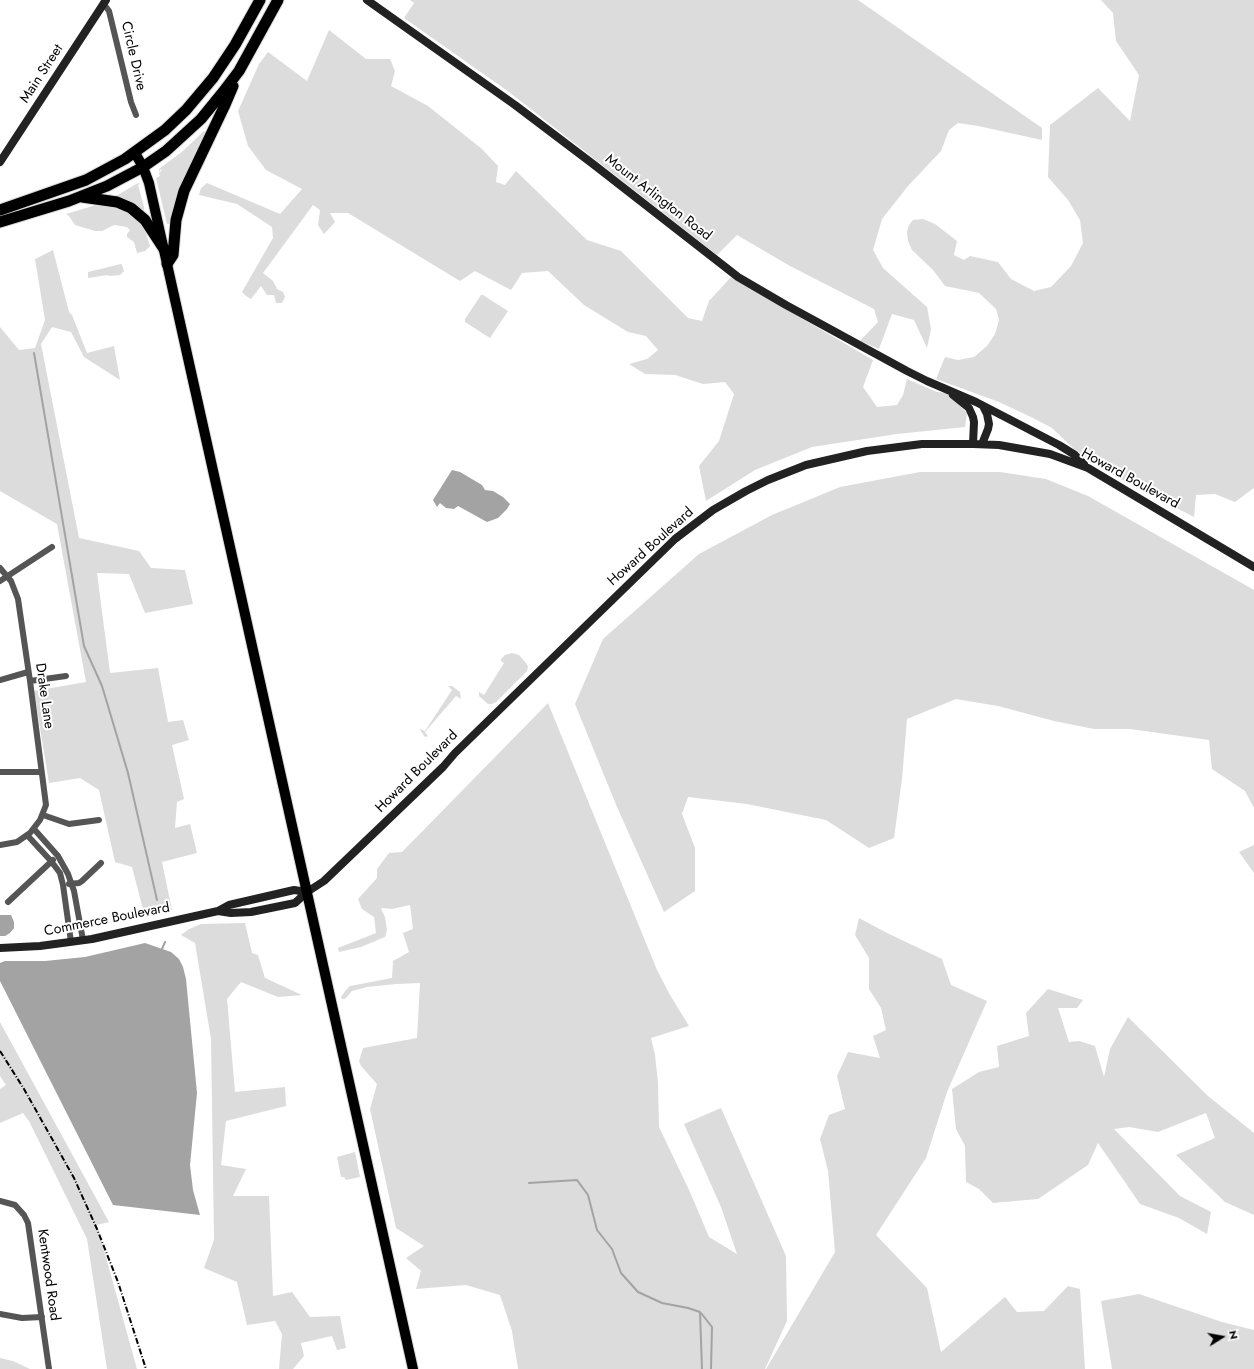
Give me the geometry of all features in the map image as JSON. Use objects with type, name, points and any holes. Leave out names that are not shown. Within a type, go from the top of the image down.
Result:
[{"type":"highway","points":[[0,210],[68,187],[109,169],[135,153],[170,126],[204,89],[224,62],[260,0]]},
{"type":"highway","points":[[167,264],[173,255],[176,220],[184,191],[224,108],[239,71],[278,0]]},
{"type":"highway","points":[[0,222],[81,197],[107,186],[143,167],[166,152],[201,119],[239,71]]},
{"type":"highway","points":[[81,197],[117,202],[131,208],[145,220],[164,249]]},
{"type":"main road","name":"Mount Arlington Road","points":[[367,0],[515,105],[738,277],[907,371],[982,405],[1059,446],[1075,455],[1088,468]]},
{"type":"main road","name":"Main Street","points":[[0,162],[105,2]]},
{"type":"main road","points":[[135,153],[149,182],[413,1369]]},
{"type":"main road","name":"Mount Arlington Road","points":[[949,391],[969,408],[972,413],[974,422],[973,444]]},
{"type":"main road","points":[[982,405],[987,414],[989,424],[982,444]]},
{"type":"main road","name":"Howard Boulevard","points":[[306,892],[324,881],[443,767],[455,753],[675,539],[712,510],[768,480],[826,459],[866,451],[922,444],[982,444],[1012,446],[1050,454],[1088,468],[1254,568]]},
{"type":"main road","name":"Commerce Boulevard","points":[[4,948],[84,940],[218,911],[229,905],[294,890],[306,892]]},
{"type":"main road","name":"Commerce Boulevard","points":[[218,911],[231,913],[268,909],[295,903],[306,892]]},
{"type":"street","name":"Circle Drive","points":[[105,2],[110,11],[131,102],[136,116]]},
{"type":"street","points":[[0,581],[52,547]]},
{"type":"street","name":"Drake Lane","points":[[0,568],[15,589],[18,599],[46,805],[43,815],[34,829],[17,842],[0,845]]},
{"type":"street","points":[[0,680],[28,672]]},
{"type":"street","points":[[30,681],[66,676]]},
{"type":"street","points":[[0,772],[41,772]]},
{"type":"street","points":[[43,815],[69,824],[99,820]]},
{"type":"street","points":[[34,829],[58,856],[63,864],[72,884],[84,940]]},
{"type":"street","points":[[27,835],[60,873],[71,942]]},
{"type":"street","points":[[8,902],[58,856]]},
{"type":"street","points":[[63,885],[82,881],[101,863]]},
{"type":"street","name":"Kentwood Road","points":[[0,1201],[15,1205],[24,1215],[28,1223],[49,1369]]},
{"type":"street","points":[[0,1314],[22,1318],[42,1317]]},
{"type":"shaded area","points":[[410,0],[858,0],[1042,128],[1042,140],[958,123],[949,130],[941,151],[908,186],[882,219],[873,250],[883,268],[927,307],[931,329],[927,348],[914,320],[892,314],[879,349],[860,341],[878,322],[874,309],[790,266],[737,235],[717,255],[509,92],[404,18],[414,3]]},
{"type":"shaded area","points":[[1101,0],[1254,0],[1254,488],[1235,502],[1215,494],[1196,495],[1194,517],[1113,475],[1074,449],[1052,428],[999,402],[936,379],[945,357],[958,360],[974,357],[987,346],[995,334],[999,320],[996,309],[979,293],[945,286],[933,270],[912,250],[908,241],[907,232],[909,225],[913,220],[923,219],[935,224],[957,241],[954,255],[964,260],[970,256],[998,262],[1011,279],[1034,291],[1051,287],[1071,266],[1083,243],[1080,220],[1068,200],[1048,177],[1050,125],[1098,88],[1130,121],[1139,75],[1116,41],[1113,13]]},
{"type":"shaded area","points":[[329,30],[366,59],[390,59],[395,71],[391,86],[428,106],[482,149],[498,166],[496,182],[505,185],[516,171],[587,240],[621,251],[688,318],[702,321],[709,301],[731,277],[873,360],[863,387],[877,407],[897,405],[903,395],[907,379],[937,392],[947,393],[967,413],[965,427],[897,434],[812,447],[755,470],[706,501],[699,466],[719,441],[734,394],[725,382],[703,384],[675,375],[645,374],[629,364],[647,359],[658,350],[646,336],[628,332],[584,305],[548,271],[522,273],[511,290],[475,271],[460,281],[348,213],[330,213],[335,222],[324,234],[318,225],[320,210],[313,205],[263,273],[273,281],[277,289],[283,292],[285,297],[282,303],[276,303],[274,295],[267,295],[261,286],[251,299],[246,296],[242,292],[273,238],[272,227],[237,204],[199,195],[201,188],[207,183],[280,214],[302,189],[266,170],[248,146],[238,111],[259,64],[268,52],[307,81]]},
{"type":"shaded area","points":[[204,131],[206,133],[176,199],[170,224],[167,224],[156,178],[160,176],[159,173],[161,171],[162,172],[161,169],[159,172],[159,169],[183,151]]},
{"type":"shaded area","points":[[138,183],[140,184],[138,185],[144,211],[116,196]]},
{"type":"shaded area","points":[[107,204],[131,212],[144,227],[150,246],[145,251],[137,253],[134,242],[127,237],[130,230],[127,227],[114,225],[102,231],[95,231],[75,225],[66,214],[96,205]]},
{"type":"shaded area","points":[[53,250],[69,312],[72,315],[87,353],[114,346],[120,380],[84,357],[71,332],[52,327],[41,344],[79,538],[139,551],[151,568],[185,570],[193,604],[145,613],[129,574],[97,573],[110,673],[158,668],[168,722],[183,720],[189,740],[172,745],[184,799],[177,802],[175,828],[190,824],[197,853],[162,862],[172,910],[145,917],[132,867],[115,862],[99,790],[80,778],[49,783],[34,691],[86,682],[57,524],[0,491],[0,327],[19,350],[35,348],[45,320],[35,259]]},
{"type":"shaded area","points":[[121,264],[124,271],[120,275],[88,278],[88,272]]},
{"type":"shaded area","points":[[481,295],[508,311],[490,338],[465,322],[465,319]]},
{"type":"shaded area","points":[[452,470],[460,472],[482,485],[485,490],[493,491],[503,497],[510,504],[507,509],[498,518],[487,522],[458,506],[454,509],[446,508],[440,503],[437,507],[433,500]]},
{"type":"shaded area","points":[[920,472],[1000,472],[1046,479],[1088,496],[1254,590],[1254,808],[1245,791],[1212,769],[1209,740],[1130,729],[1094,729],[1054,721],[998,706],[956,699],[907,719],[902,779],[894,838],[869,848],[826,820],[747,804],[688,797],[682,814],[695,848],[695,891],[664,912],[617,807],[575,704],[603,639],[699,554],[772,515],[840,487]]},
{"type":"shaded area","points":[[512,653],[519,655],[526,663],[528,667],[527,671],[496,702],[488,704],[479,696],[479,692],[484,695],[504,663],[501,659],[505,655]]},
{"type":"shaded area","points":[[448,686],[452,686],[460,692],[461,699],[456,696],[425,732],[428,736],[425,737],[420,729],[425,731],[452,690]]},
{"type":"shaded area","points":[[548,703],[657,970],[689,1026],[651,1038],[655,1055],[658,1083],[659,1127],[690,1192],[709,1237],[737,1254],[721,1207],[684,1124],[721,1108],[786,1256],[787,1321],[765,1369],[518,1369],[512,1331],[500,1295],[466,1285],[416,1289],[421,1271],[406,1258],[424,1246],[396,1228],[370,1109],[377,1084],[361,1066],[359,1061],[363,1048],[417,1038],[420,983],[367,987],[352,991],[345,999],[342,999],[341,997],[350,986],[392,978],[393,961],[409,952],[403,933],[413,929],[410,905],[392,909],[381,909],[385,917],[387,930],[385,937],[361,947],[339,952],[338,948],[376,933],[374,917],[362,909],[358,899],[377,878],[377,869],[389,853],[402,852]]},
{"type":"shaded area","points":[[1254,845],[1254,873],[1239,852]]},
{"type":"shaded area","points":[[0,915],[11,915],[14,922],[14,928],[5,936],[0,936]]},
{"type":"shaded area","points":[[859,918],[942,959],[951,985],[987,1001],[947,1092],[926,1158],[876,1235],[927,1288],[941,1352],[1005,1297],[1017,1312],[1044,1311],[1068,1286],[1080,1289],[1085,1369],[766,1369],[835,1252],[828,1171],[820,1139],[829,1115],[845,1109],[837,1076],[848,1052],[880,1058],[873,1036],[886,1030],[881,1008],[869,989],[869,958],[855,935]]},
{"type":"shaded area","points":[[245,923],[252,953],[258,955],[265,978],[302,995],[278,997],[241,982],[227,999],[235,1092],[285,1087],[286,1106],[226,1121],[221,1165],[246,1169],[233,1196],[269,1196],[273,1296],[292,1292],[310,1317],[340,1316],[346,1348],[337,1350],[332,1336],[301,1343],[304,1356],[293,1369],[279,1369],[282,1334],[275,1321],[247,1325],[237,1282],[204,1268],[214,1240],[211,1039],[195,943],[181,935],[189,929],[201,924]]},
{"type":"shaded area","points":[[145,943],[171,952],[179,959],[186,979],[197,1093],[190,1165],[193,1190],[200,1215],[113,1205],[0,981],[0,963],[5,961],[45,961],[85,957]]},
{"type":"shaded area","points":[[1048,989],[1083,1000],[1077,1008],[1058,1008],[1069,1042],[1079,1041],[1095,1046],[1104,1077],[1110,1049],[1128,1017],[1208,1096],[1254,1133],[1254,1215],[1225,1202],[1176,1155],[1215,1138],[1206,1113],[1158,1132],[1129,1127],[1114,1129],[1180,1196],[1211,1212],[1207,1234],[1179,1218],[1140,1204],[1098,1143],[1088,1165],[1038,1199],[993,1203],[979,1189],[966,1182],[965,1146],[956,1129],[952,1089],[979,1072],[999,1067],[997,1046],[1029,1036],[1026,1013]]},
{"type":"shaded area","points":[[0,1022],[109,1222],[97,1225],[137,1369],[107,1369],[87,1239],[29,1121],[23,1113],[0,1123],[0,1089],[6,1085],[0,1076]]},
{"type":"shaded area","points":[[355,1152],[360,1177],[346,1180],[344,1177],[341,1177],[337,1157]]},
{"type":"shaded area","points":[[1139,1294],[1222,1322],[1254,1330],[1254,1369],[1112,1369],[1101,1301]]},
{"type":"shaded area","points":[[0,1358],[13,1361],[30,1369],[0,1369]]},
{"type":"waterway","points":[[34,353],[84,646],[102,686],[128,773],[157,900]]},
{"type":"waterway","points":[[162,949],[165,942]]},
{"type":"waterway","points":[[529,1183],[577,1180],[588,1195],[597,1230],[612,1249],[621,1273],[638,1292],[662,1303],[700,1312],[702,1369]]},
{"type":"waterway","points":[[701,1313],[712,1327],[711,1369]]},
{"type":"railway","points":[[0,1051],[24,1089],[74,1178],[97,1229],[118,1282],[146,1369]]}]
